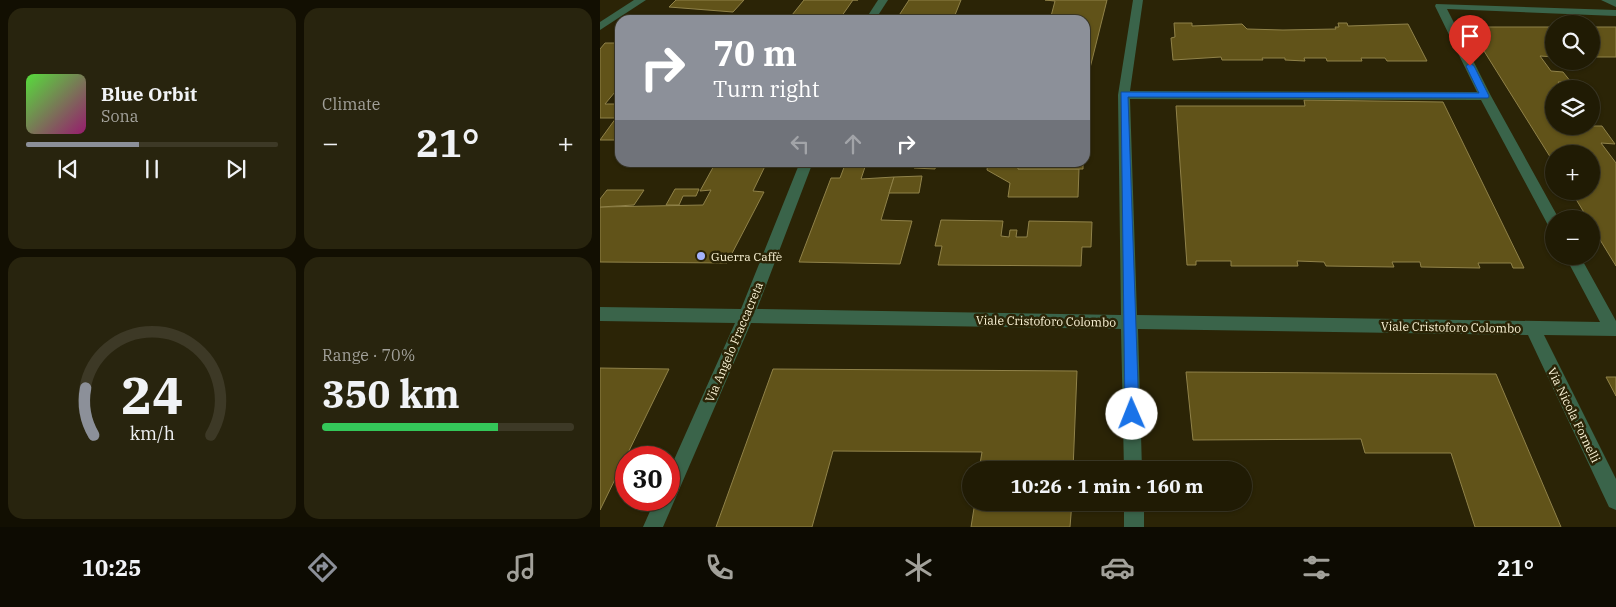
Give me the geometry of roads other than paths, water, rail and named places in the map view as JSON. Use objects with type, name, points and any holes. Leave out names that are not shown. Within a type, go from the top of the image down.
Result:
[{"type":"street","points":[[618,15],[641,0]]},
{"type":"street","points":[[873,15],[883,0]]},
{"type":"street","points":[[1133,461],[1124,94],[1138,0]]},
{"type":"street","points":[[1606,0],[1616,4]]},
{"type":"street","points":[[1547,210],[1485,96],[1440,6],[1616,13]]},
{"type":"street","points":[[600,27],[615,17]]},
{"type":"street","points":[[1124,94],[1485,96]]},
{"type":"street","name":"Via Angelo Fraccacreta","points":[[680,467],[746,316],[805,167]]},
{"type":"street","name":"Viale Cristoforo Colombo","points":[[600,314],[1614,329],[1577,265]]},
{"type":"street","name":"Via Nicola Fornelli","points":[[1533,329],[1616,500]]},
{"type":"street","points":[[653,527],[660,511]]},
{"type":"street","points":[[1134,511],[1134,527]]},
{"type":"place","name":"Guerra Caffè","points":[[701,256]]}]
